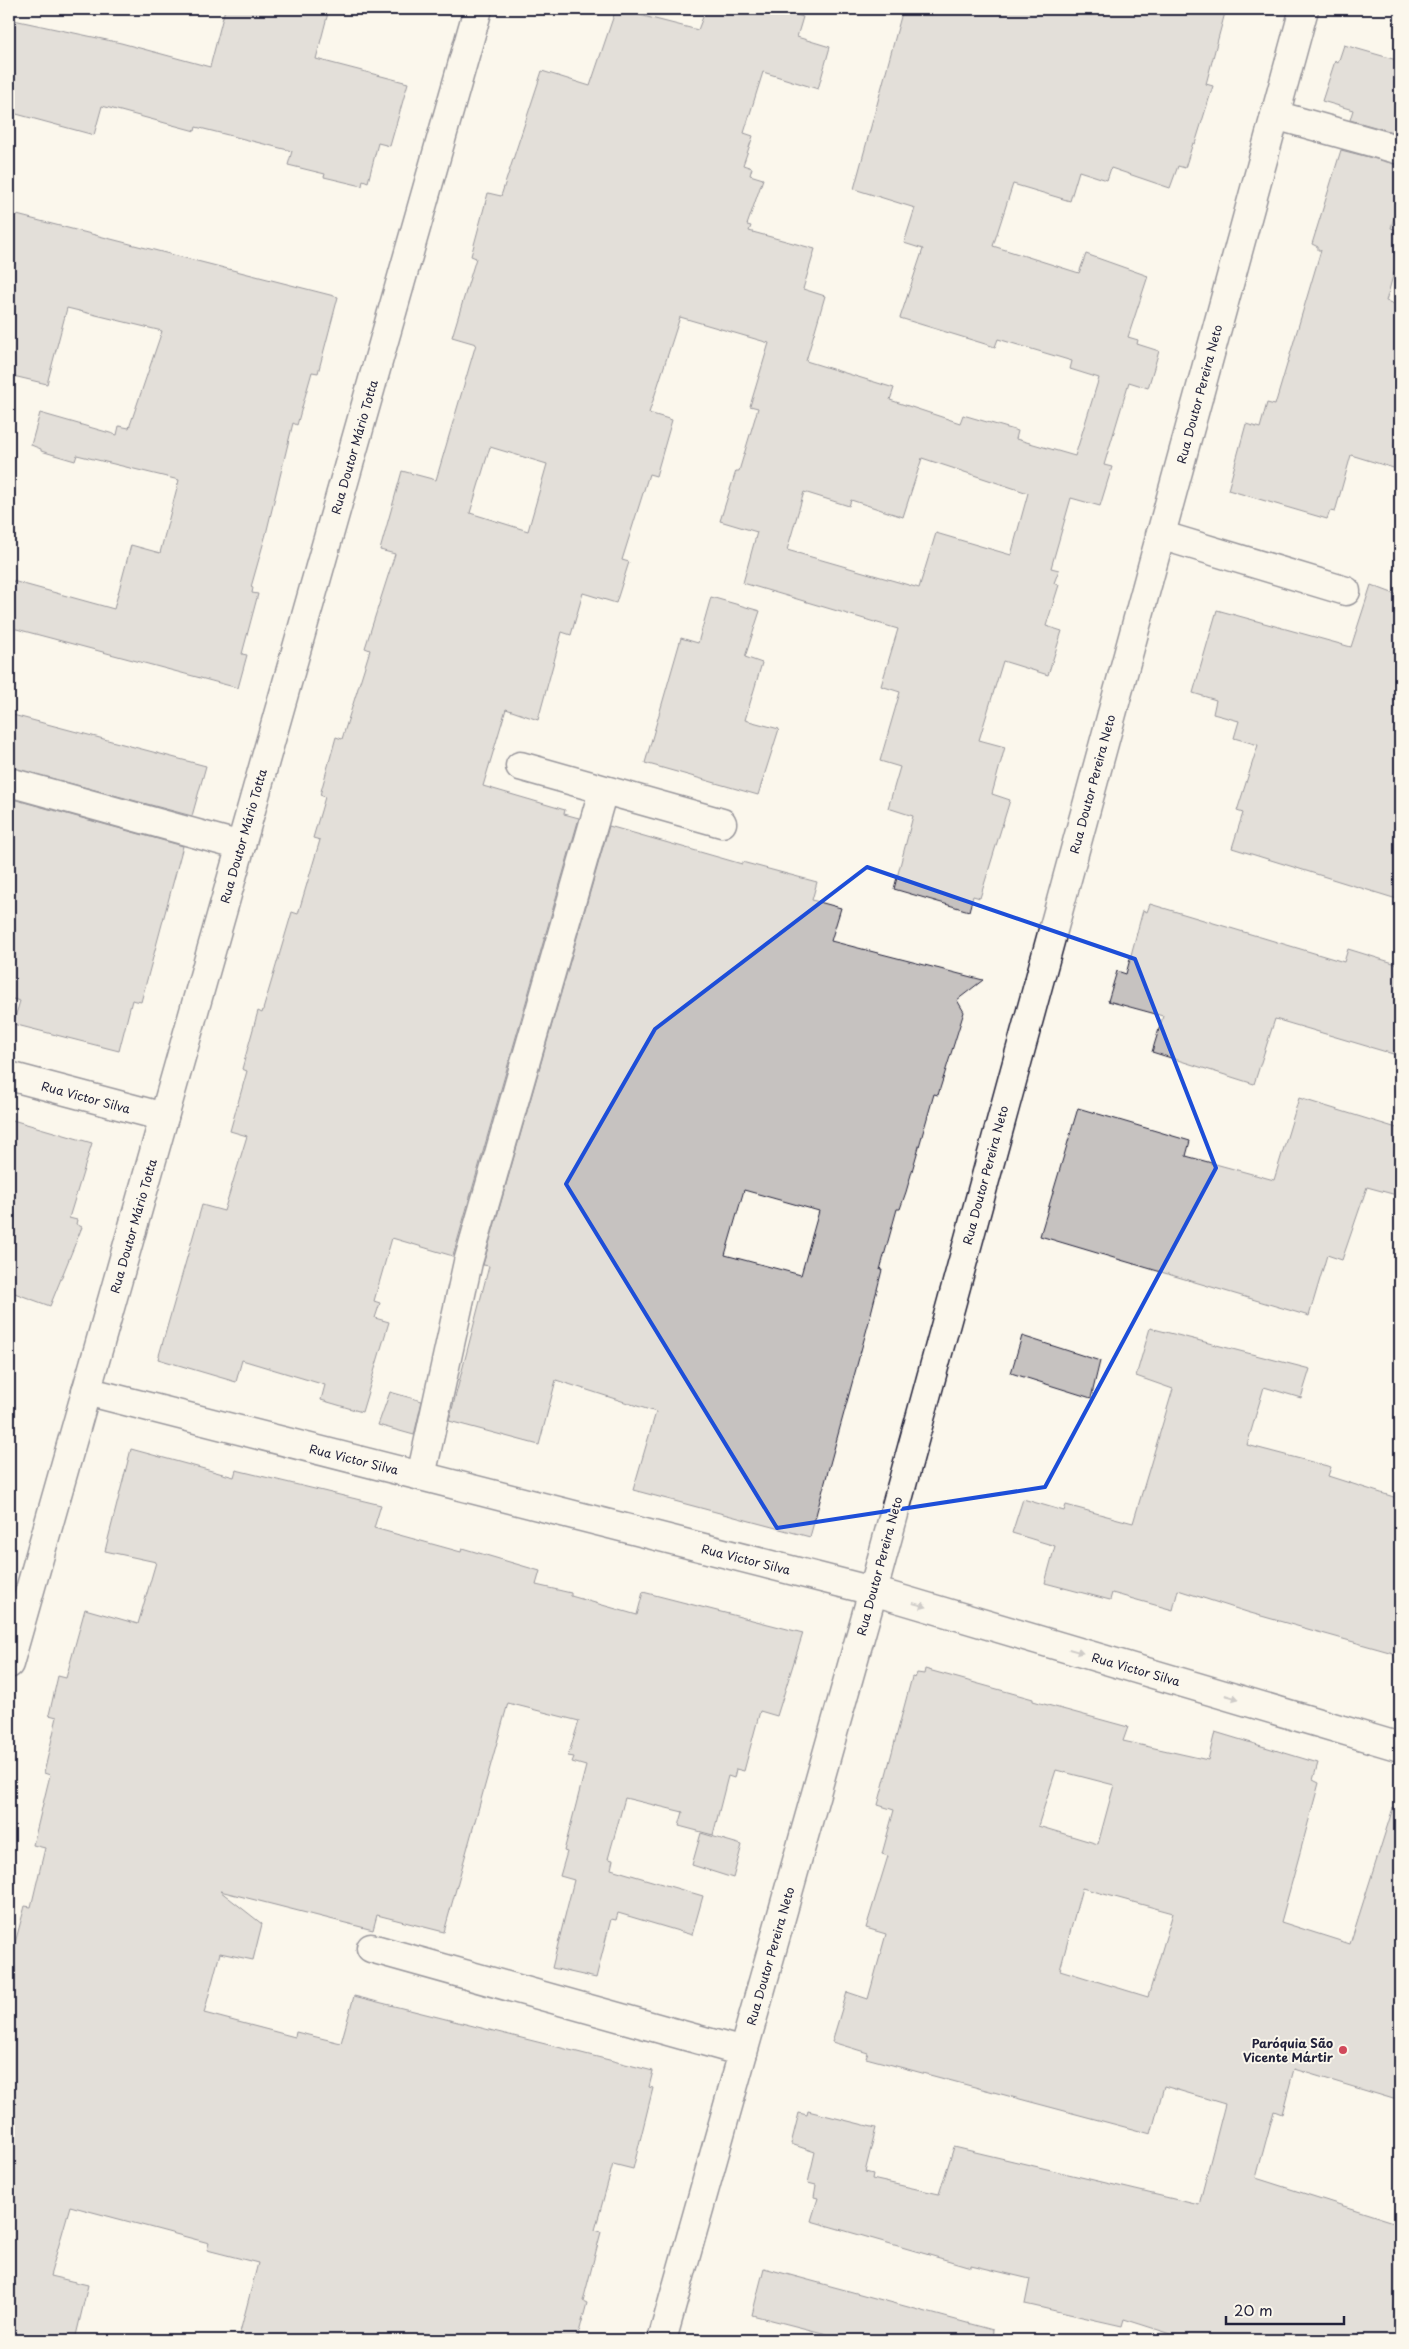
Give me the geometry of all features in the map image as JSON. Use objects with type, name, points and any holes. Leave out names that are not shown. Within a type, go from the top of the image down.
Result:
[{"type":"street","name":"Rua Doutor Mário Totta","points":[[9,1664],[478,9]]},
{"type":"street","name":"Rua Doutor Pereira Neto","points":[[662,2340],[873,1591],[1304,9]]},
{"type":"street","points":[[1275,115],[1400,150]]},
{"type":"street","points":[[1160,535],[1346,591]]},
{"type":"street","points":[[520,766],[602,791],[722,823]]},
{"type":"street","points":[[9,782],[241,846]]},
{"type":"street","points":[[421,1476],[468,1262],[602,791]]},
{"type":"street","name":"Rua Victor Silva","points":[[9,1076],[164,1117]]},
{"type":"street","name":"Rua Victor Silva","points":[[86,1391],[873,1591],[1400,1747]]},
{"type":"street","points":[[371,1948],[743,2052]]},
{"type":"highlighted area","points":[[867,867],[1135,959],[1216,1168],[1045,1487],[777,1528],[566,1184],[655,1029]]},
{"type":"building","points":[[225,9],[329,9],[316,59],[408,83],[390,146],[378,143],[368,182],[363,180],[362,186],[324,177],[325,174],[288,165],[292,151],[196,127],[195,131],[102,106],[94,135],[9,112],[9,19],[121,43],[210,67]]},
{"type":"building","points":[[616,9],[698,30],[706,9],[778,9],[803,17],[797,37],[830,47],[818,89],[763,72],[744,133],[753,136],[743,165],[752,168],[750,175],[763,179],[747,225],[751,226],[749,231],[815,249],[803,289],[825,296],[806,361],[894,388],[890,400],[960,423],[963,415],[1018,431],[1016,439],[1075,456],[1099,378],[1070,369],[1072,361],[998,339],[995,347],[900,318],[923,249],[904,243],[915,208],[854,189],[903,9],[1226,9],[1206,84],[1213,86],[1195,144],[1193,143],[1185,168],[1178,166],[1170,188],[1111,168],[1107,180],[1079,171],[1070,201],[1013,184],[993,246],[1079,273],[1086,254],[1148,276],[1128,337],[1138,340],[1137,344],[1159,351],[1148,388],[1129,382],[1104,465],[1112,467],[1100,506],[1071,498],[1051,568],[1059,570],[1054,583],[1059,585],[1046,626],[1062,631],[1048,675],[1003,661],[979,740],[1005,747],[992,794],[1010,800],[980,898],[973,896],[969,911],[894,889],[913,816],[888,808],[900,767],[880,761],[900,692],[881,686],[898,629],[743,583],[757,532],[720,521],[736,471],[739,471],[758,408],[750,406],[769,343],[680,317],[649,413],[672,420],[656,476],[649,474],[622,560],[629,562],[616,603],[583,593],[571,635],[562,632],[538,720],[506,709],[483,786],[565,810],[564,814],[579,818],[453,1256],[392,1238],[374,1301],[380,1303],[375,1318],[389,1322],[362,1412],[321,1400],[325,1385],[242,1360],[236,1382],[158,1359],[202,1205],[224,1211],[247,1136],[230,1131],[247,1071],[242,1069],[258,1011],[262,1013],[292,912],[298,914],[320,840],[313,838],[325,797],[320,795],[336,737],[342,739],[370,650],[365,648],[395,554],[380,550],[402,471],[436,480],[476,344],[452,337],[476,258],[471,256],[488,193],[501,196],[542,71],[590,86]],"holes":[[[490,447],[547,464],[528,531],[470,513]],[[922,458],[1028,493],[1011,555],[936,533],[919,588],[787,550],[804,492],[849,506],[851,500],[903,517]]]},
{"type":"building","points":[[1344,45],[1400,61],[1400,134],[1350,120],[1353,110],[1322,101],[1335,61],[1338,63]]},
{"type":"building","points":[[1341,150],[1400,165],[1400,198],[1391,228],[1400,231],[1400,251],[1386,301],[1400,306],[1400,470],[1351,455],[1335,512],[1330,511],[1327,519],[1228,490],[1246,424],[1260,428],[1267,403],[1275,405],[1321,250],[1318,250],[1318,247],[1312,244]]},
{"type":"building","points":[[9,213],[338,297],[318,373],[312,372],[297,425],[293,423],[251,587],[253,588],[252,593],[258,594],[242,654],[247,655],[238,688],[9,627],[9,580],[114,609],[131,545],[160,553],[179,480],[77,455],[75,461],[41,451],[41,449],[31,445],[40,413],[117,435],[119,426],[129,428],[162,331],[67,308],[47,384],[9,375]]},
{"type":"building","points":[[1371,585],[1400,596],[1400,900],[1232,848],[1243,813],[1237,811],[1258,745],[1234,738],[1239,721],[1213,714],[1216,700],[1193,693],[1217,610],[1351,647]]},
{"type":"building","points":[[711,597],[760,611],[745,657],[762,663],[745,720],[779,729],[758,795],[645,763],[681,638],[698,643]]},
{"type":"building","points":[[9,714],[206,766],[192,816],[9,767]]},
{"type":"building","points":[[9,798],[183,846],[141,1002],[132,1000],[119,1051],[13,1024],[20,1001],[9,998]]},
{"type":"building","points":[[609,826],[742,864],[742,862],[817,882],[812,900],[841,908],[831,941],[983,980],[957,1000],[964,1012],[938,1095],[934,1094],[906,1192],[900,1209],[897,1209],[880,1270],[882,1270],[868,1325],[810,1537],[633,1490],[656,1412],[556,1380],[539,1445],[449,1421],[489,1266],[483,1265]],"holes":[[[744,1190],[819,1211],[801,1275],[725,1255]]]},
{"type":"building","points":[[1150,904],[1344,962],[1348,949],[1400,965],[1400,1056],[1275,1019],[1254,1084],[1152,1052],[1163,1016],[1108,1001],[1117,971],[1126,974],[1143,910],[1147,912]]},
{"type":"building","points":[[1299,1098],[1400,1129],[1400,1196],[1367,1187],[1342,1260],[1327,1255],[1309,1316],[1040,1236],[1078,1108],[1190,1141],[1186,1156],[1274,1180]]},
{"type":"building","points":[[9,1119],[92,1143],[69,1218],[77,1220],[76,1224],[82,1227],[50,1306],[9,1291]]},
{"type":"building","points":[[1150,1328],[1310,1369],[1301,1398],[1264,1387],[1247,1445],[1331,1467],[1328,1476],[1400,1499],[1400,1655],[1247,1612],[1178,1590],[1173,1610],[1112,1593],[1110,1600],[1045,1583],[1055,1546],[1012,1533],[1023,1499],[1064,1511],[1066,1505],[1133,1523],[1173,1389],[1136,1376]]},
{"type":"building","points":[[1022,1336],[1100,1361],[1091,1398],[1011,1373]]},
{"type":"building","points":[[390,1392],[422,1401],[414,1435],[378,1425]]},
{"type":"building","points":[[131,1449],[234,1477],[236,1470],[381,1505],[374,1528],[461,1552],[462,1548],[540,1571],[536,1585],[571,1593],[571,1596],[637,1615],[643,1592],[803,1633],[777,1716],[760,1711],[744,1771],[736,1769],[734,1778],[728,1776],[713,1835],[679,1826],[683,1812],[625,1798],[608,1859],[613,1860],[611,1869],[703,1896],[692,1935],[618,1913],[616,1920],[611,1919],[596,1978],[552,1968],[574,1880],[560,1876],[567,1852],[564,1851],[586,1766],[572,1762],[574,1757],[568,1756],[579,1721],[508,1703],[444,1932],[377,1915],[373,1930],[220,1891],[262,1924],[253,1960],[220,1953],[204,2013],[295,2037],[296,2032],[341,2043],[354,1996],[653,2071],[649,2087],[653,2088],[633,2169],[613,2164],[595,2230],[601,2232],[583,2301],[587,2303],[577,2340],[238,2340],[258,2263],[207,2250],[209,2243],[70,2206],[50,2276],[88,2285],[75,2340],[9,2340],[9,1965],[25,1906],[31,1907],[45,1848],[33,1845],[50,1775],[44,1773],[57,1717],[49,1715],[58,1676],[66,1678],[85,1609],[138,1624],[156,1562],[105,1551]]},
{"type":"building","points":[[925,1669],[1128,1727],[1123,1741],[1208,1760],[1215,1732],[1318,1763],[1313,1780],[1319,1783],[1281,1922],[1350,1944],[1393,1808],[1400,1809],[1400,2101],[1294,2069],[1282,2114],[1274,2111],[1256,2178],[1400,2224],[1400,2340],[1190,2340],[1124,2319],[1122,2326],[1025,2304],[1030,2279],[971,2265],[971,2267],[811,2221],[818,2198],[814,2197],[816,2185],[808,2183],[815,2152],[791,2144],[799,2113],[807,2115],[808,2111],[876,2128],[865,2172],[873,2174],[872,2179],[939,2194],[954,2147],[1199,2205],[1225,2104],[1164,2086],[1151,2134],[866,2058],[868,2053],[832,2042],[847,1992],[868,1999],[886,1934],[866,1928],[888,1856],[882,1854],[894,1810],[878,1805],[912,1677],[915,1678],[917,1673],[924,1674]],"holes":[[[1056,1770],[1114,1785],[1098,1844],[1038,1826]],[[1082,1888],[1173,1913],[1148,1997],[1060,1970]]]},
{"type":"building","points":[[701,1833],[742,1845],[733,1878],[692,1865]]},
{"type":"building","points":[[764,2268],[993,2330],[992,2340],[850,2340],[752,2315]]},
{"type":"place","name":"Paróquia São Vicente Mártir","points":[[1343,2050]]}]
